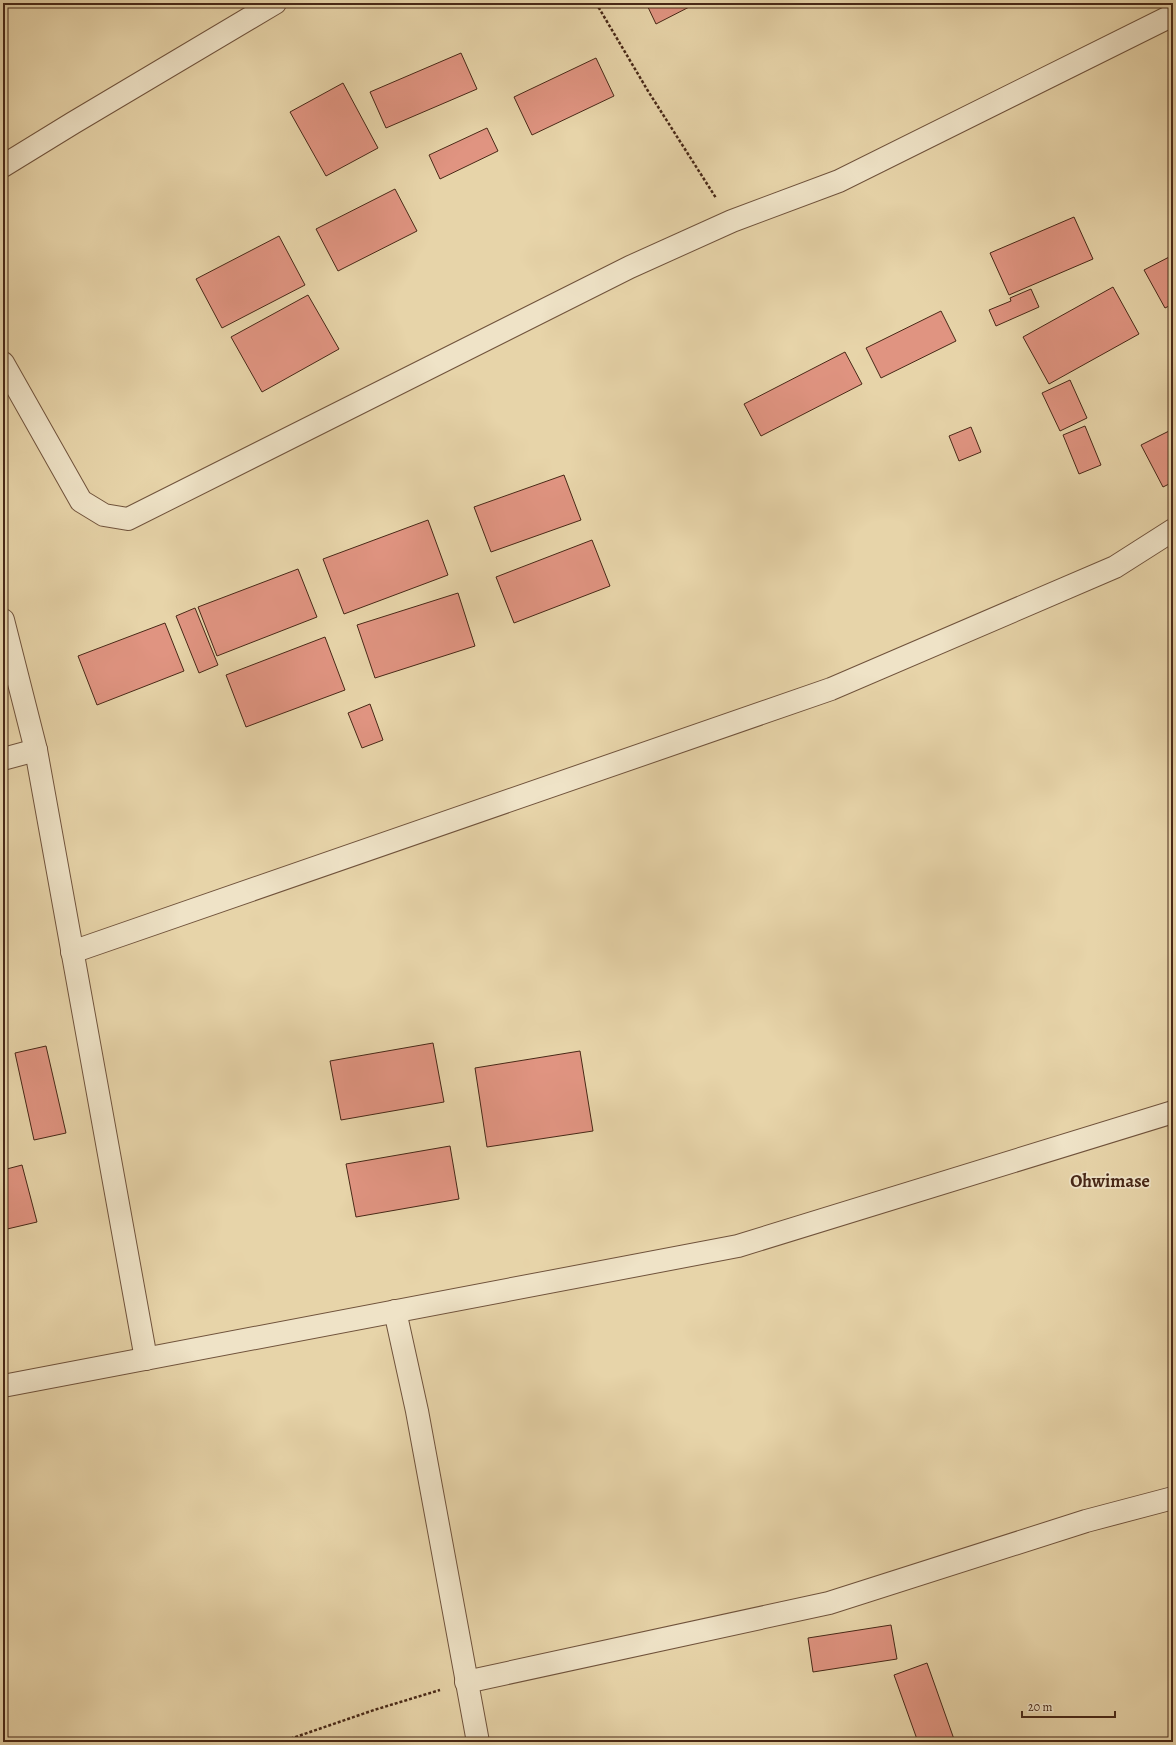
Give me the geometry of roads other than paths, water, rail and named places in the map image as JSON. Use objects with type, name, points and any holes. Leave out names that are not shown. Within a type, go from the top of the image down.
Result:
[{"type":"street","points":[[3,166],[73,122],[275,3]]},
{"type":"street","points":[[3,363],[81,501],[104,515],[128,519],[630,267],[732,222],[840,181],[1173,15]]},
{"type":"street","points":[[72,952],[831,688],[1115,567],[1173,530]]},
{"type":"street","points":[[3,620],[36,750],[146,1359]]},
{"type":"street","points":[[3,760],[36,750]]},
{"type":"street","points":[[3,1386],[738,1246],[1173,1112]]},
{"type":"street","points":[[395,1311],[417,1411],[478,1742]]},
{"type":"street","points":[[466,1682],[829,1603],[1086,1520],[1173,1498]]},
{"type":"district","name":"Ohwimase","points":[[1110,1181]]}]
